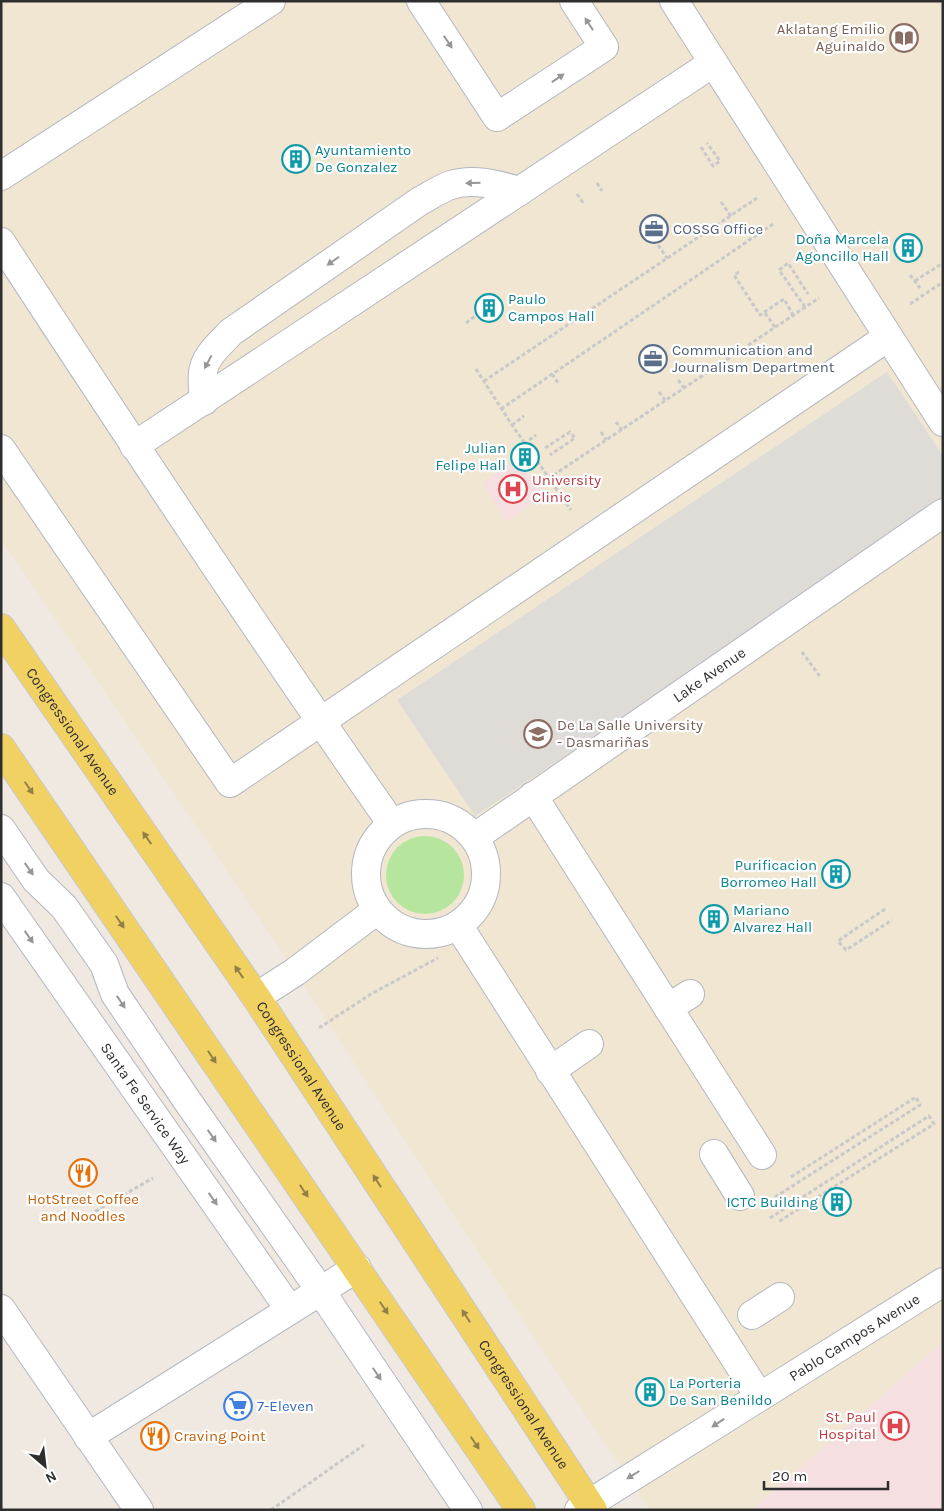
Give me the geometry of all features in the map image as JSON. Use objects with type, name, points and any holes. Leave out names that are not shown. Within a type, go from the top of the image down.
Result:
[{"type":"main road","name":"Congressional Avenue","points":[[1,628],[256,997],[587,1508]]},
{"type":"main road","points":[[1,748],[521,1510]]},
{"type":"street","points":[[1,176],[271,1]]},
{"type":"street","points":[[420,1],[498,117],[604,47],[574,1]]},
{"type":"street","points":[[674,1],[943,422]]},
{"type":"street","points":[[134,446],[713,63]]},
{"type":"street","points":[[204,400],[203,371],[216,347],[231,332],[420,201],[451,185],[474,182],[494,184],[520,191]]},
{"type":"street","points":[[1,242],[134,446],[392,824]]},
{"type":"street","points":[[1,449],[230,783],[888,337]]},
{"type":"street","name":"Lake Avenue","points":[[475,837],[943,513]]},
{"type":"street","points":[[533,796],[679,1001],[762,1154]]},
{"type":"street","points":[[427,813],[445,816],[461,824],[475,837],[484,854],[487,874],[484,894],[463,934],[442,933],[424,935],[405,931],[390,923],[377,910],[368,892],[365,874],[368,854],[377,838],[392,824],[408,816],[427,813]]},
{"type":"street","points":[[1,829],[36,880],[64,907],[104,964],[115,994],[320,1290],[468,1510]]},
{"type":"street","name":"Santa Fe Service Way","points":[[1,897],[290,1310]]},
{"type":"street","points":[[256,997],[295,972],[377,910]]},
{"type":"street","points":[[463,934],[760,1396]]},
{"type":"street","points":[[550,1071],[589,1044]]},
{"type":"street","points":[[714,1154],[740,1196]]},
{"type":"street","points":[[88,1437],[356,1268]]},
{"type":"street","name":"Pablo Campos Avenue","points":[[587,1508],[760,1396],[943,1282]]},
{"type":"street","points":[[752,1315],[780,1297]]},
{"type":"street","points":[[1,1309],[139,1510]]},
{"type":"path","points":[[701,147],[713,166],[720,161],[707,143]]},
{"type":"path","points":[[484,381],[787,178]]},
{"type":"path","points":[[721,202],[731,216]]},
{"type":"path","points":[[500,408],[803,204]]},
{"type":"path","points":[[658,245],[667,258]]},
{"type":"path","points":[[799,300],[779,272],[791,264],[809,293],[788,263],[779,270],[805,307]]},
{"type":"path","points":[[915,282],[943,263]]},
{"type":"path","points":[[740,272],[734,275],[760,315],[784,300],[793,315]]},
{"type":"path","points":[[910,276],[920,288]]},
{"type":"path","points":[[910,304],[943,282]]},
{"type":"path","points":[[476,369],[524,444],[549,478],[819,298]]},
{"type":"path","points":[[466,323],[485,309]]},
{"type":"path","points":[[765,313],[775,328]]},
{"type":"path","points":[[552,374],[559,384]]},
{"type":"path","points":[[678,380],[684,388]]},
{"type":"path","points":[[659,392],[665,400]]},
{"type":"path","points":[[512,425],[524,416]]},
{"type":"path","points":[[616,422],[622,430]]},
{"type":"path","points":[[546,448],[570,432],[575,438],[550,455]]},
{"type":"path","points":[[601,432],[606,440]]},
{"type":"path","points":[[524,444],[536,435]]},
{"type":"path","points":[[885,909],[838,941],[846,950],[892,920]]},
{"type":"path","points":[[316,1030],[463,934]]},
{"type":"path","points":[[767,1202],[920,1105],[916,1097],[787,1180]]},
{"type":"path","points":[[767,1220],[930,1116],[934,1124],[778,1222]]},
{"type":"path","points":[[84,1218],[156,1176]]},
{"type":"path","points":[[271,1510],[364,1445]]},
{"type":"shaded area","name":"De La Salle University - Dasmariñas","points":[[1,1],[943,1],[943,1342],[752,1510],[650,1510],[568,1389],[267,930],[1,539]]},
{"type":"shaded area","points":[[887,372],[943,456],[943,504],[475,816],[397,700]]},
{"type":"shaded area","name":"University Clinic","points":[[518,459],[544,496],[506,522],[482,483]]},
{"type":"shaded area","name":"St. Paul Hospital","points":[[943,1342],[943,1510],[752,1510]]},
{"type":"green space","points":[[425,836],[440,839],[457,853],[461,860],[464,875],[461,890],[447,907],[440,911],[425,914],[410,911],[393,897],[389,890],[386,875],[389,860],[403,843],[410,839]]},
{"type":"place","name":"Aklatang Emilio Aguinaldo","points":[[904,38]]},
{"type":"place","name":"Ayuntamiento De Gonzalez","points":[[296,159]]},
{"type":"place","name":"COSSG Office","points":[[654,229]]},
{"type":"place","name":"Doña Marcela Agoncillo Hall","points":[[908,248]]},
{"type":"place","name":"Paulo Campos Hall","points":[[489,308]]},
{"type":"place","name":"Communication and Journalism Department","points":[[653,359]]},
{"type":"place","name":"Julian Felipe Hall","points":[[525,457]]},
{"type":"place","name":"University Clinic","points":[[513,489]]},
{"type":"place","name":"De La Salle University - Dasmariñas","points":[[538,734]]},
{"type":"place","name":"Purificacion Borromeo Hall","points":[[836,874]]},
{"type":"place","name":"Mariano Alvarez Hall","points":[[714,919]]},
{"type":"place","name":"HotStreet Coffee and Noodles","points":[[83,1173]]},
{"type":"place","name":"ICTC Building","points":[[837,1202]]},
{"type":"place","name":"La Porteria De San Benildo","points":[[650,1392]]},
{"type":"place","name":"7-Eleven","points":[[238,1406]]},
{"type":"place","name":"St. Paul Hospital","points":[[895,1426]]},
{"type":"place","name":"Craving Point","points":[[155,1436]]}]
